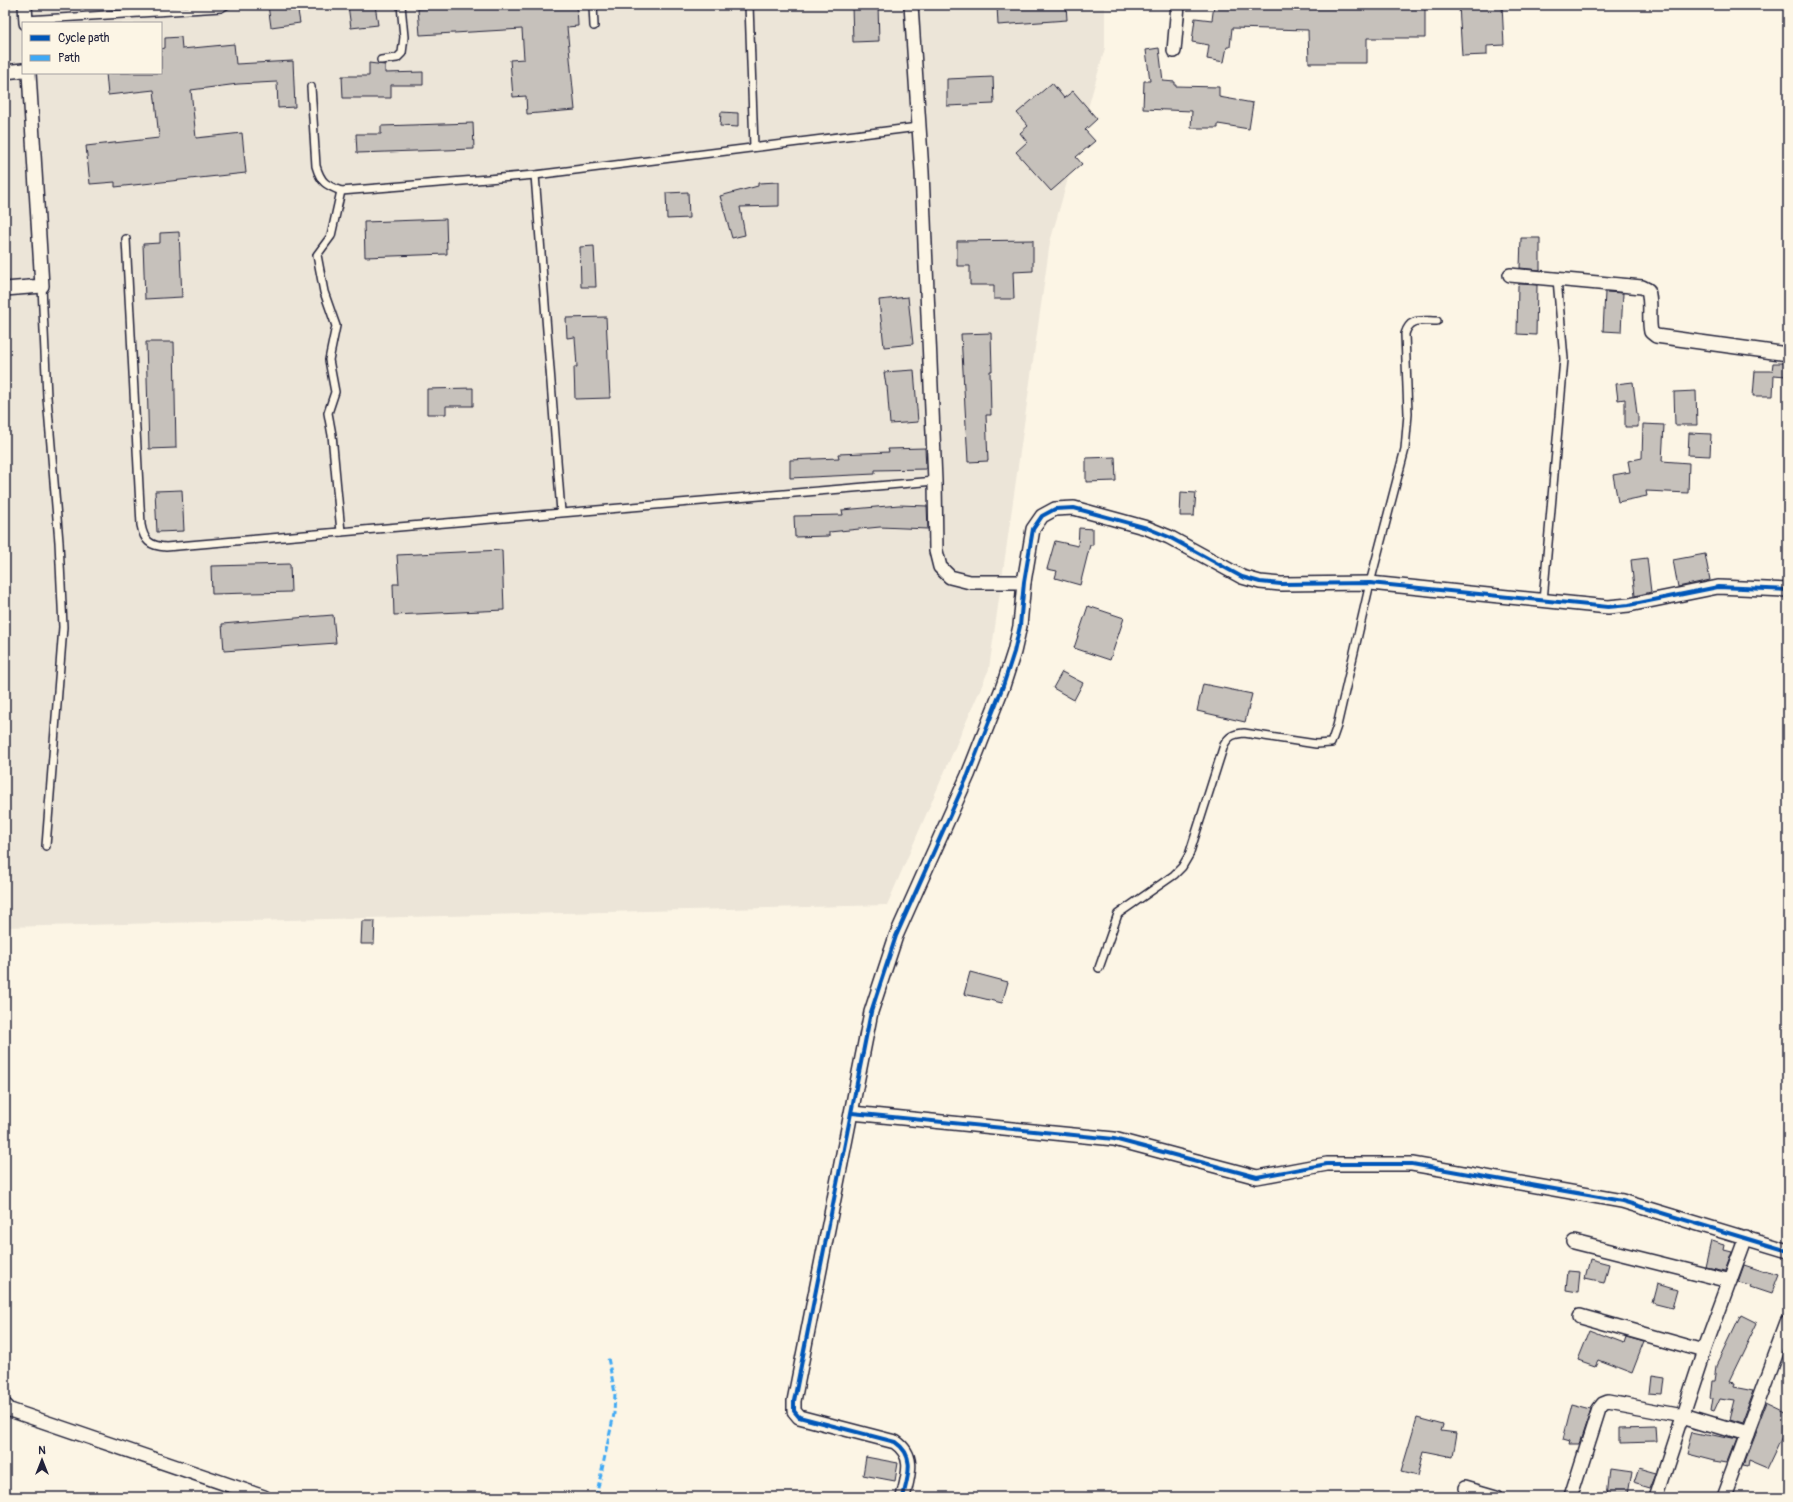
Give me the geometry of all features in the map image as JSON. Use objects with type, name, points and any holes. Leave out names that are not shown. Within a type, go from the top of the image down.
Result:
[{"type":"street","points":[[25,5],[26,21]]},
{"type":"street","points":[[911,5],[922,172],[936,551],[940,567],[950,577],[970,582],[1024,582]]},
{"type":"street","points":[[1174,51],[1178,5]]},
{"type":"street","points":[[5,72],[22,70]]},
{"type":"street","points":[[5,289],[42,286],[29,74]]},
{"type":"street","points":[[1510,275],[1642,287],[1648,290],[1650,297],[1649,324],[1651,332],[1656,336],[1788,354]]},
{"type":"street","points":[[903,1497],[908,1473],[908,1460],[904,1448],[895,1442],[799,1416],[794,1411],[794,1401],[871,1012],[896,936],[968,775],[1003,686],[1014,652],[1020,626],[1024,582],[1033,529],[1042,516],[1055,509],[1074,508],[1147,528],[1169,536],[1224,568],[1248,579],[1281,584],[1370,583],[1608,607],[1629,605],[1718,586],[1788,590]]},
{"type":"street","points":[[852,1113],[1114,1140],[1257,1177],[1327,1164],[1412,1164],[1622,1200],[1788,1251]]},
{"type":"street","points":[[1656,1497],[1704,1351],[1746,1237]]},
{"type":"street","points":[[1574,1242],[1730,1281]]},
{"type":"street","points":[[1580,1316],[1704,1351]]},
{"type":"street","points":[[1723,1497],[1788,1322]]},
{"type":"street","points":[[1571,1497],[1599,1409],[1603,1404],[1608,1402],[1616,1402],[1683,1416],[1746,1435]]},
{"type":"street","points":[[5,1405],[10,1410],[264,1497]]},
{"type":"street","points":[[1465,1488],[1496,1497]]},
{"type":"lane","points":[[26,21],[221,8],[226,5]]},
{"type":"lane","points":[[381,60],[397,58],[402,53],[404,37],[401,5]]},
{"type":"lane","points":[[593,5],[594,26]]},
{"type":"lane","points":[[749,5],[754,147]]},
{"type":"lane","points":[[311,87],[316,166],[320,179],[328,186],[341,191],[535,175],[918,127]]},
{"type":"lane","points":[[535,175],[561,512]]},
{"type":"lane","points":[[341,191],[330,236],[317,255],[324,292],[336,326],[329,360],[335,392],[328,413],[332,435],[341,532]]},
{"type":"lane","points":[[126,239],[140,525],[147,542],[156,546],[166,547],[934,481]]},
{"type":"lane","points":[[1543,600],[1564,359],[1556,279]]},
{"type":"lane","points":[[42,286],[47,398],[63,627],[46,846]]},
{"type":"lane","points":[[1098,968],[1118,914],[1174,875],[1189,855],[1224,745],[1228,737],[1234,734],[1244,733],[1316,744],[1331,742],[1337,726],[1370,583],[1405,449],[1408,414],[1405,334],[1407,326],[1412,322],[1437,321]]},
{"type":"shaded area","points":[[5,5],[1105,5],[1105,48],[1050,242],[989,669],[887,905],[5,927]]},
{"type":"building","points":[[268,5],[297,5],[300,23],[271,27]]},
{"type":"building","points":[[348,5],[375,5],[378,25],[351,28]]},
{"type":"building","points":[[487,5],[577,5],[578,26],[567,27],[575,110],[527,114],[526,96],[513,97],[510,60],[524,59],[522,29],[420,35],[418,9]]},
{"type":"building","points":[[997,5],[1066,5],[1067,20],[998,25]]},
{"type":"building","points":[[1214,5],[1300,8],[1300,5],[1425,6],[1425,38],[1367,38],[1367,63],[1309,63],[1308,30],[1232,28],[1230,47],[1227,47],[1224,62],[1207,59],[1209,45],[1192,42],[1195,18],[1212,20]]},
{"type":"building","points":[[1459,5],[1502,5],[1504,45],[1487,46],[1487,55],[1462,56]]},
{"type":"building","points":[[852,6],[878,6],[879,41],[853,42]]},
{"type":"building","points":[[181,37],[182,49],[234,44],[236,64],[293,61],[295,107],[278,108],[277,82],[238,84],[191,90],[196,138],[242,133],[246,173],[115,187],[115,182],[90,184],[86,146],[159,138],[154,90],[108,95],[106,74],[162,74],[162,49],[165,48],[165,38]]},
{"type":"building","points":[[1159,48],[1163,81],[1175,82],[1175,86],[1219,87],[1219,97],[1253,103],[1249,129],[1218,124],[1218,128],[1191,128],[1192,111],[1143,109],[1144,81],[1150,81],[1146,50]]},
{"type":"building","points":[[369,63],[385,65],[385,73],[423,72],[423,85],[391,85],[391,98],[343,98],[342,76],[369,76]]},
{"type":"building","points":[[993,77],[994,104],[947,106],[947,79]]},
{"type":"building","points":[[1052,83],[1064,98],[1073,91],[1097,119],[1085,130],[1095,141],[1076,157],[1082,164],[1051,191],[1016,152],[1027,142],[1020,133],[1028,126],[1017,113]]},
{"type":"building","points":[[721,112],[738,113],[738,127],[720,126]]},
{"type":"building","points":[[473,123],[474,149],[357,153],[356,134],[381,134],[381,126]]},
{"type":"building","points":[[779,182],[779,206],[740,207],[745,235],[732,238],[720,196],[758,186],[758,183]]},
{"type":"building","points":[[688,192],[689,218],[667,219],[666,193]]},
{"type":"building","points":[[446,219],[447,254],[365,257],[364,222]]},
{"type":"building","points":[[179,232],[182,297],[145,299],[143,244],[160,243],[160,233]]},
{"type":"building","points":[[1521,238],[1540,238],[1540,270],[1520,268]]},
{"type":"building","points":[[1033,240],[1033,271],[1013,272],[1014,299],[994,299],[994,285],[970,285],[970,266],[957,266],[957,241]]},
{"type":"building","points":[[594,246],[596,287],[581,287],[580,247]]},
{"type":"building","points":[[1518,285],[1537,285],[1536,335],[1517,334]]},
{"type":"building","points":[[1605,292],[1623,293],[1621,332],[1603,331]]},
{"type":"building","points":[[908,297],[913,344],[884,347],[879,300]]},
{"type":"building","points":[[606,317],[610,398],[575,399],[574,367],[577,367],[575,337],[567,338],[566,318]]},
{"type":"building","points":[[991,333],[991,415],[986,415],[988,461],[968,462],[961,334]]},
{"type":"building","points":[[146,342],[174,342],[176,448],[149,449]]},
{"type":"building","points":[[1773,363],[1787,363],[1786,376],[1774,375],[1773,396],[1753,396],[1755,371],[1772,371]]},
{"type":"building","points":[[914,370],[918,422],[890,424],[887,386],[884,372]]},
{"type":"building","points":[[1633,382],[1638,414],[1638,427],[1625,427],[1625,399],[1618,400],[1616,384]]},
{"type":"building","points":[[473,388],[473,406],[446,406],[446,414],[427,414],[427,389]]},
{"type":"building","points":[[1696,391],[1697,425],[1675,425],[1674,392]]},
{"type":"building","points":[[1643,424],[1664,425],[1662,461],[1689,463],[1688,493],[1646,491],[1647,496],[1618,502],[1613,475],[1630,472],[1628,461],[1642,458]]},
{"type":"building","points":[[1689,433],[1711,434],[1710,456],[1688,455]]},
{"type":"building","points":[[925,448],[926,469],[875,470],[875,474],[790,478],[790,460],[839,458],[838,454],[889,452],[888,449]]},
{"type":"building","points":[[1115,457],[1116,481],[1086,482],[1086,458]]},
{"type":"building","points":[[182,490],[184,531],[157,532],[155,491]]},
{"type":"building","points":[[1181,492],[1196,493],[1194,516],[1180,516]]},
{"type":"building","points":[[899,505],[927,506],[928,529],[880,527],[829,532],[829,536],[795,537],[794,516],[843,515],[842,510]]},
{"type":"building","points":[[1079,528],[1093,529],[1093,545],[1090,545],[1080,585],[1055,578],[1057,571],[1047,569],[1055,541],[1078,546]]},
{"type":"building","points":[[502,550],[504,610],[394,615],[393,584],[399,584],[397,555]]},
{"type":"building","points":[[1705,554],[1710,580],[1678,587],[1673,560]]},
{"type":"building","points":[[1647,558],[1651,592],[1635,596],[1631,560]]},
{"type":"building","points":[[290,564],[291,592],[212,594],[211,566]]},
{"type":"building","points":[[1088,606],[1124,618],[1110,660],[1074,648]]},
{"type":"building","points":[[333,615],[336,643],[224,651],[222,624]]},
{"type":"building","points":[[1062,672],[1083,683],[1074,700],[1053,688]]},
{"type":"building","points":[[1203,684],[1252,694],[1245,722],[1197,711]]},
{"type":"building","points":[[362,921],[375,921],[374,944],[361,944]]},
{"type":"building","points":[[970,972],[1008,982],[1002,1003],[964,994]]},
{"type":"building","points":[[1711,1241],[1725,1245],[1724,1250],[1732,1252],[1725,1271],[1705,1267]]},
{"type":"building","points":[[1590,1259],[1609,1264],[1604,1283],[1585,1279]]},
{"type":"building","points":[[1744,1265],[1778,1276],[1771,1294],[1750,1287],[1751,1285],[1738,1282]]},
{"type":"building","points":[[1568,1271],[1580,1272],[1578,1292],[1566,1290]]},
{"type":"building","points":[[1657,1284],[1677,1290],[1672,1308],[1652,1303]]},
{"type":"building","points":[[1741,1315],[1757,1323],[1729,1381],[1734,1382],[1733,1386],[1754,1390],[1741,1425],[1728,1421],[1733,1401],[1720,1399],[1714,1412],[1711,1411],[1713,1398],[1710,1398],[1712,1379],[1715,1379],[1717,1365]]},
{"type":"building","points":[[1590,1330],[1624,1343],[1626,1337],[1644,1342],[1632,1373],[1598,1360],[1595,1366],[1578,1360]]},
{"type":"building","points":[[1651,1375],[1664,1377],[1662,1394],[1649,1393]]},
{"type":"building","points":[[1767,1403],[1788,1413],[1788,1427],[1768,1469],[1749,1461],[1748,1467],[1743,1466]]},
{"type":"building","points":[[1572,1404],[1591,1409],[1579,1445],[1569,1445],[1570,1442],[1563,1440]]},
{"type":"building","points":[[1417,1418],[1443,1425],[1441,1431],[1457,1433],[1453,1457],[1423,1451],[1417,1476],[1401,1472]]},
{"type":"building","points":[[1655,1426],[1656,1442],[1619,1443],[1619,1427]]},
{"type":"building","points":[[1694,1431],[1736,1440],[1727,1463],[1715,1461],[1715,1459],[1688,1452]]},
{"type":"building","points":[[866,1457],[898,1463],[895,1481],[863,1475]]},
{"type":"building","points":[[1638,1468],[1656,1473],[1650,1488],[1633,1483]]},
{"type":"building","points":[[1609,1469],[1630,1472],[1626,1497],[1606,1497]]},
{"type":"marked path","points":[[596,1497],[614,1414],[615,1393],[608,1358]]},
{"type":"cycle path","points":[[903,1497],[909,1467],[906,1454],[902,1448],[895,1442],[799,1417],[794,1411],[794,1401],[871,1012],[896,936],[968,775],[1003,686],[1014,652],[1020,626],[1024,582],[1033,529],[1042,516],[1055,509],[1074,508],[1147,528],[1169,537],[1242,577],[1260,582],[1281,584],[1370,583],[1608,607],[1629,605],[1718,587],[1788,590]]},
{"type":"cycle path","points":[[852,1113],[1114,1139],[1257,1177],[1327,1164],[1412,1164],[1622,1201],[1788,1251]]}]
